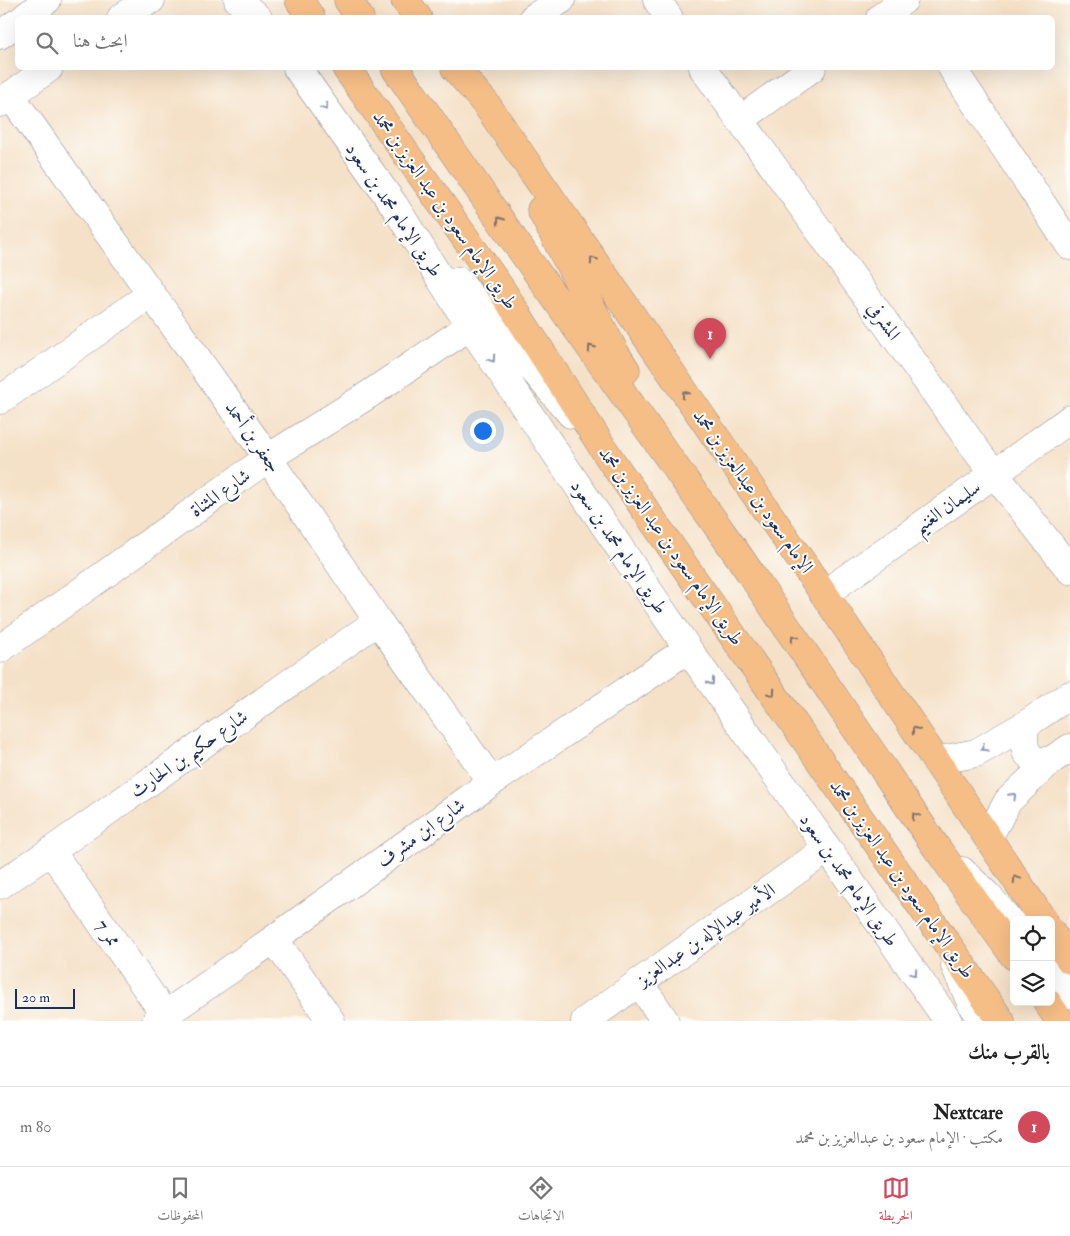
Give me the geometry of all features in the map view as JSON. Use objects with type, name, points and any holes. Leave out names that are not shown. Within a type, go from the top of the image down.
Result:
[{"type":"main road","points":[[299,0],[309,15]]},
{"type":"main road","points":[[348,0],[358,15]]},
{"type":"main road","points":[[405,0],[416,15]]},
{"type":"main road","name":"طريق الإمام سعود بن عبد العزيز بن محمد","points":[[347,70],[501,289],[612,462],[1001,1021]]},
{"type":"main road","name":"طريق الإمام سعود بن عبد العزيز بن محمد","points":[[395,70],[738,555],[936,847],[1010,950]]},
{"type":"main road","name":"الإمام سعود بن عبدالعزيز بن محمد","points":[[457,70],[486,104],[824,594],[1040,916]]},
{"type":"main road","points":[[486,104],[615,353],[738,555]]},
{"type":"main road","points":[[1055,938],[1070,960]]},
{"type":"main road","points":[[1049,1006],[1060,1021]]},
{"type":"street","points":[[28,15],[47,0]]},
{"type":"street","points":[[120,15],[138,0]]},
{"type":"street","points":[[126,15],[151,0]]},
{"type":"street","points":[[238,0],[256,15]]},
{"type":"street","points":[[248,0],[257,15]]},
{"type":"street","points":[[538,15],[561,0]]},
{"type":"street","points":[[656,0],[667,15]]},
{"type":"street","points":[[884,15],[906,0],[917,15]]},
{"type":"street","points":[[0,35],[15,24]]},
{"type":"street","points":[[5,99],[46,70]]},
{"type":"street","name":"طريق الإمام محمد بن سعود","points":[[298,70],[394,205],[470,326],[688,649],[948,1021]]},
{"type":"street","name":"المشرفي","points":[[704,70],[994,474],[1070,570]]},
{"type":"street","points":[[740,120],[809,70]]},
{"type":"street","points":[[953,70],[1070,246]]},
{"type":"street","name":"جعفر بن أحمد","points":[[5,99],[151,294],[268,458],[378,621],[492,782]]},
{"type":"street","points":[[394,205],[612,462]]},
{"type":"street","points":[[0,400],[151,294]]},
{"type":"street","name":"شارع المثناة","points":[[0,649],[268,458],[368,395],[470,326]]},
{"type":"street","name":"سليمان الغنيم","points":[[824,594],[1070,419]]},
{"type":"street","name":"شارع حكيم بن الحارث","points":[[0,885],[378,621]]},
{"type":"street","name":"شارع ابن مشرف","points":[[160,1018],[274,939],[492,782],[688,649]]},
{"type":"street","points":[[936,761],[976,753],[1025,725],[1070,695]]},
{"type":"street","points":[[1025,725],[1024,741],[1026,752],[1035,761],[1060,755]]},
{"type":"street","points":[[988,838],[1008,801],[1060,755]]},
{"type":"street","points":[[936,847],[989,897],[1010,921]]},
{"type":"street","name":"الأمير عبدالإله بن عبدالعزيز","points":[[585,1021],[827,849]]},
{"type":"street","name":"ممر 7","points":[[51,851],[160,1018]]},
{"type":"street","points":[[274,939],[331,1021]]},
{"type":"street","points":[[944,939],[972,1005],[982,1021]]},
{"type":"street","points":[[1055,976],[1070,994]]},
{"type":"street","points":[[639,982],[665,1021]]},
{"type":"place","name":"Nextcare","points":[[710,359]]}]
